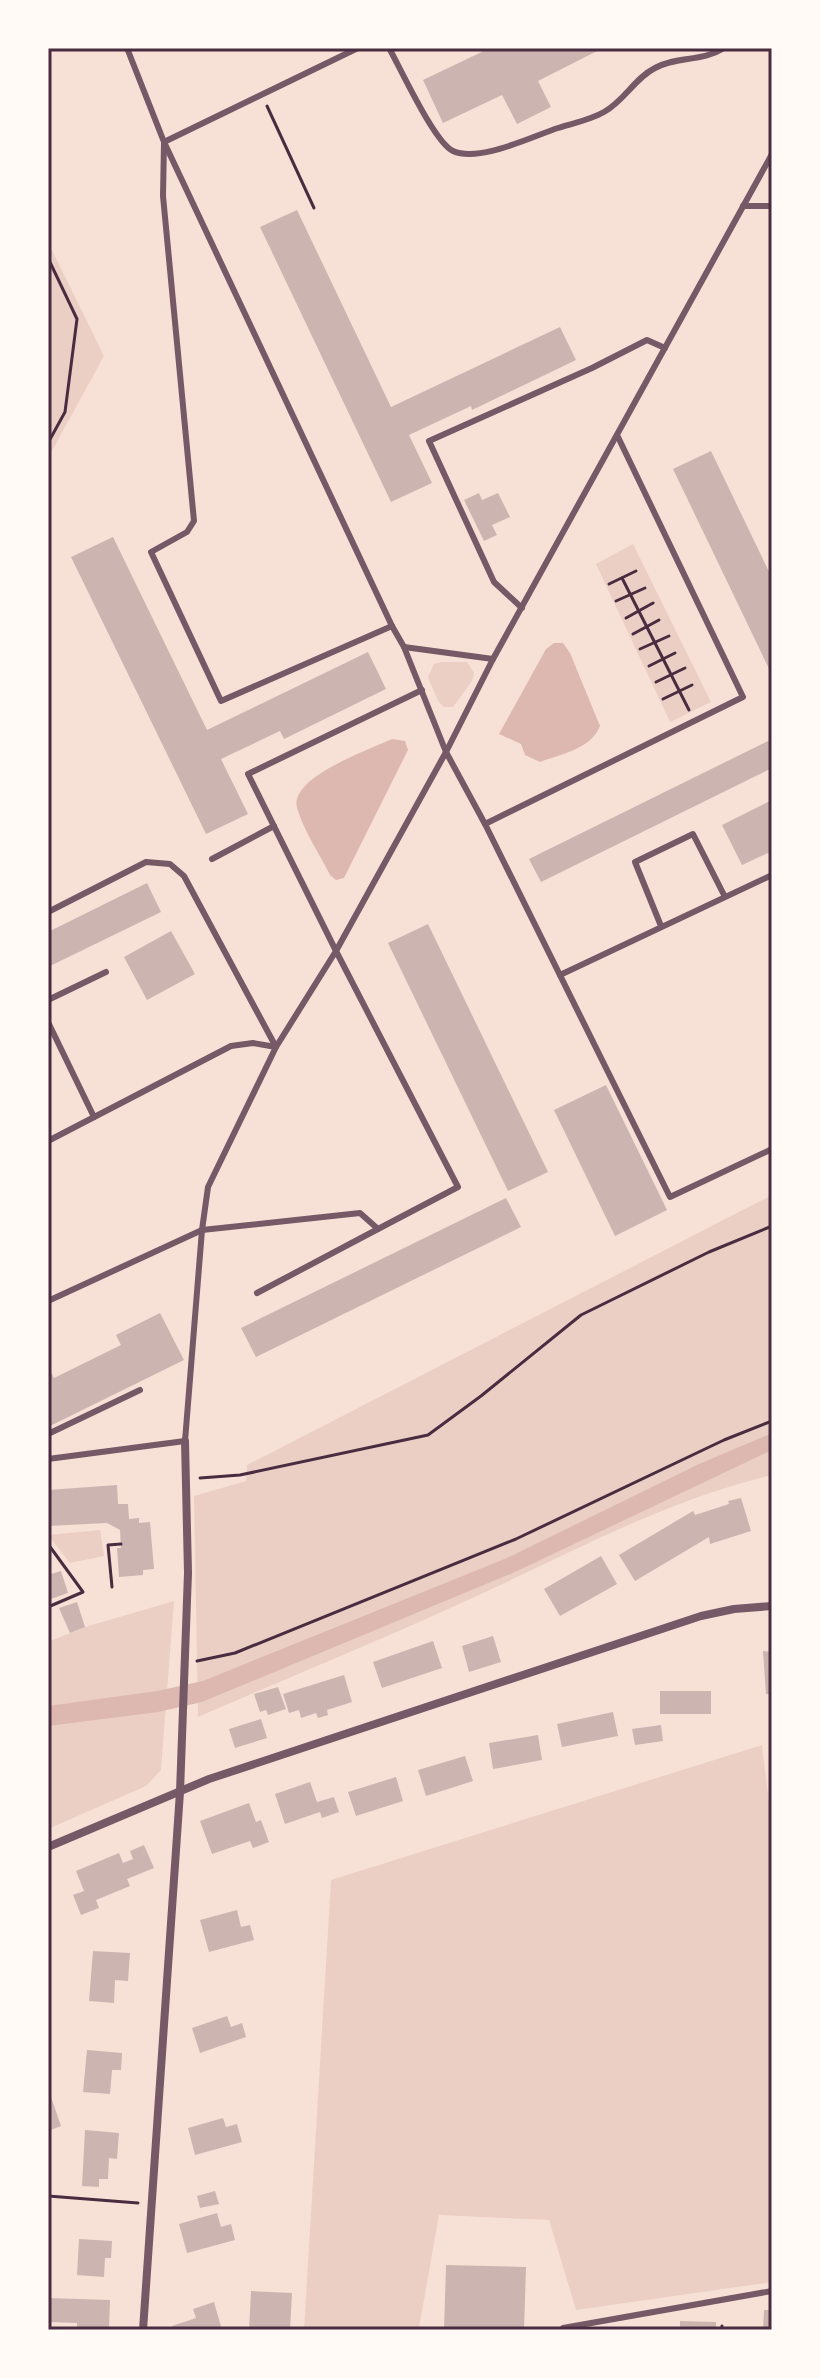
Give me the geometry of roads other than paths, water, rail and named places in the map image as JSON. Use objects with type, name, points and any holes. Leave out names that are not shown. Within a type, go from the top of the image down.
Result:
[{"type":"street","points":[[143,2330],[180,1792],[188,1573],[185,1441]]},
{"type":"street","points":[[48,1847],[209,1779],[465,1692],[701,1616],[772,1606]]},
{"type":"lane","points":[[127,48],[164,142],[404,647],[446,752],[485,824],[670,1197],[772,1149]]},
{"type":"lane","points":[[164,142],[358,48]]},
{"type":"lane","points":[[389,48],[445,145],[453,151],[475,154],[603,113],[653,68],[674,60],[696,60],[724,48]]},
{"type":"lane","points":[[164,142],[163,196],[194,521],[187,532],[151,552],[202,661],[221,701],[392,626]]},
{"type":"lane","points":[[48,1459],[185,1441],[208,1187],[276,1047],[336,951],[446,752],[493,659],[772,154]]},
{"type":"lane","points":[[743,206],[772,206]]},
{"type":"lane","points":[[522,608],[494,582],[429,441],[647,340],[665,348]]},
{"type":"lane","points":[[485,824],[743,697],[618,437]]},
{"type":"lane","points":[[404,647],[493,659]]},
{"type":"lane","points":[[257,1293],[458,1187],[248,774],[422,690]]},
{"type":"lane","points":[[212,859],[274,826]]},
{"type":"lane","points":[[661,926],[635,862],[693,834],[724,895]]},
{"type":"lane","points":[[48,912],[146,862],[170,864],[184,876],[276,1047]]},
{"type":"lane","points":[[560,975],[772,875]]},
{"type":"lane","points":[[48,1000],[106,972]]},
{"type":"lane","points":[[48,1022],[94,1117]]},
{"type":"lane","points":[[48,1141],[231,1046],[253,1043],[276,1047]]},
{"type":"lane","points":[[48,1301],[202,1230],[360,1213],[378,1229]]},
{"type":"lane","points":[[48,1434],[140,1390]]},
{"type":"lane","points":[[563,2328],[772,2291]]}]
